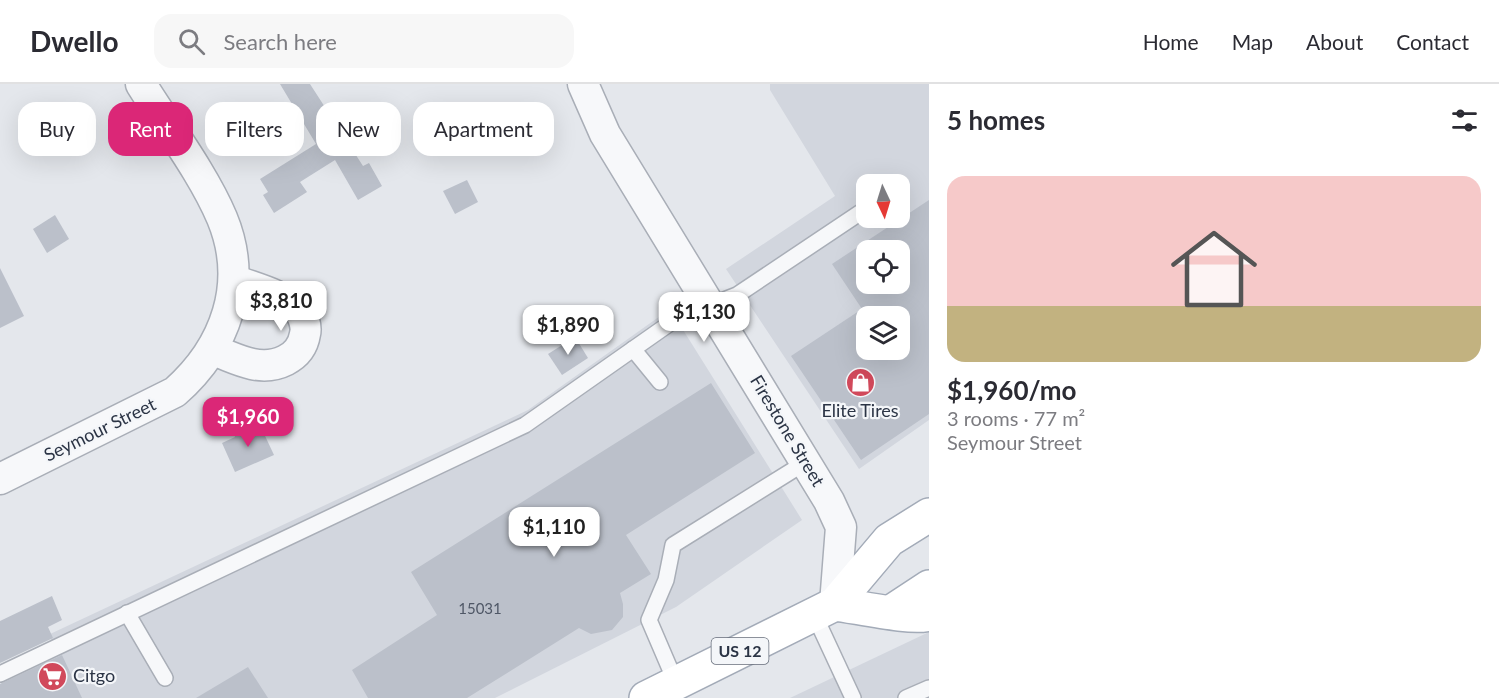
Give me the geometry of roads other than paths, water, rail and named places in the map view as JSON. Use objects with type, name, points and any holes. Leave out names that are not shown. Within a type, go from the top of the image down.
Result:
[{"type":"main road","name":"US 12","points":[[646,698],[824,609],[889,540],[926,515]]},
{"type":"main road","points":[[891,612],[929,587]]},
{"type":"main road","points":[[824,609],[891,612],[909,616],[929,614]]},
{"type":"street","name":"Seymour Street","points":[[0,479],[163,399],[191,377],[212,350],[229,309],[234,280],[229,241],[222,219],[208,191],[141,84]]},
{"type":"street","name":"Firestone Street","points":[[583,84],[605,134],[806,462],[841,527],[824,609]]},
{"type":"street","points":[[212,350],[252,364],[277,363],[293,357],[303,346],[306,329],[299,310],[280,298],[234,280]]},
{"type":"lane","points":[[0,674],[525,424],[676,319],[737,295],[856,215]]},
{"type":"lane","points":[[633,349],[660,382]]},
{"type":"lane","points":[[676,683],[649,620],[666,580],[673,544],[806,462]]},
{"type":"lane","points":[[824,609],[853,698]]},
{"type":"lane","points":[[127,613],[165,678]]},
{"type":"lane","points":[[906,698],[929,688]]},
{"type":"place","name":"Elite Tires","points":[[860,382]]},
{"type":"place","name":"Citgo","points":[[52,676]]}]
